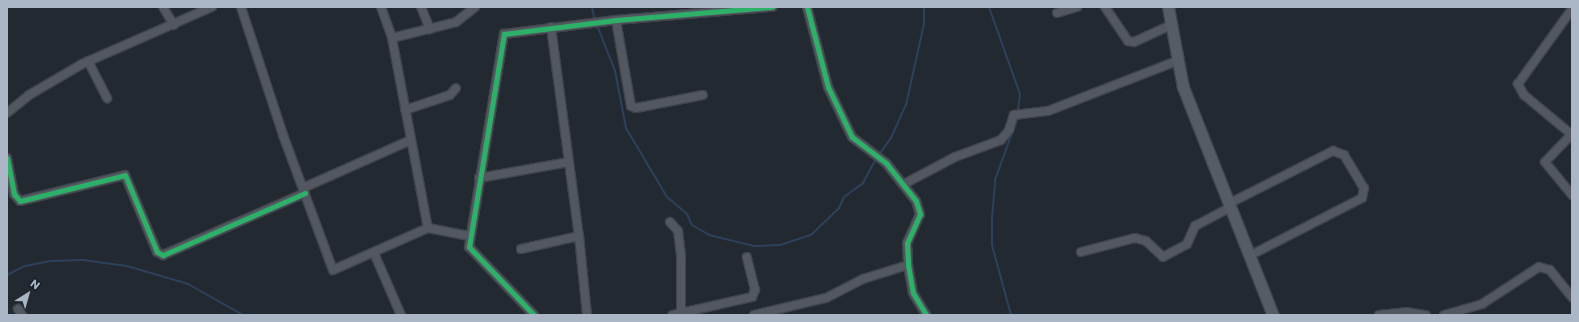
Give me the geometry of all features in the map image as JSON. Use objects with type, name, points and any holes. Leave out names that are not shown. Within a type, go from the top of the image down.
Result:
[{"type":"street","points":[[163,7],[174,25]]},
{"type":"street","points":[[7,113],[29,95],[88,61],[174,25],[212,7]]},
{"type":"street","points":[[241,7],[333,270],[428,228],[469,236]]},
{"type":"street","points":[[381,7],[392,38],[428,228]]},
{"type":"street","points":[[421,7],[430,29]]},
{"type":"street","points":[[392,38],[456,22],[475,7]]},
{"type":"street","points":[[534,315],[471,252],[469,236],[504,34],[616,20],[772,7]]},
{"type":"street","points":[[807,7],[836,108],[855,141],[877,156],[904,184],[919,210],[907,243],[908,265],[913,293],[926,315]]},
{"type":"street","points":[[1057,13],[1077,7]]},
{"type":"street","points":[[1105,7],[1128,41],[1134,42],[1171,25]]},
{"type":"street","points":[[1168,7],[1176,61],[1200,135],[1273,315]]},
{"type":"street","points":[[1572,9],[1518,84],[1524,95],[1572,134],[1545,162],[1572,195]]},
{"type":"street","points":[[616,20],[616,32],[633,107],[703,95]]},
{"type":"street","points":[[551,27],[579,236],[586,315]]},
{"type":"street","points":[[88,61],[107,98]]},
{"type":"street","points":[[904,184],[955,157],[1001,140],[1009,130],[1014,115],[1048,110],[1176,61]]},
{"type":"street","points":[[405,110],[450,96],[456,88]]},
{"type":"street","points":[[7,160],[14,194],[20,201],[125,175],[157,252],[163,255],[411,140]]},
{"type":"street","points":[[1081,252],[1135,238],[1146,241],[1163,257],[1187,244],[1195,226],[1228,206],[1333,151],[1344,155],[1364,188],[1362,198],[1249,256]]},
{"type":"street","points":[[478,178],[569,162]]},
{"type":"street","points":[[670,222],[678,231],[680,242],[681,313]]},
{"type":"street","points":[[521,249],[579,236]]},
{"type":"street","points":[[374,253],[401,315]]},
{"type":"street","points":[[672,315],[752,297],[755,290],[747,257]]},
{"type":"street","points":[[754,315],[826,298],[863,279],[908,265]]},
{"type":"street","points":[[1444,315],[1482,304],[1539,267],[1550,270],[1572,297]]},
{"type":"street","points":[[1379,315],[1406,312],[1426,315]]},
{"type":"waterway","points":[[592,7],[594,17]]},
{"type":"waterway","points":[[878,156],[891,138],[906,105],[924,24],[924,7]]},
{"type":"waterway","points":[[989,7],[1020,94],[1018,111]]},
{"type":"waterway","points":[[597,25],[615,71],[626,128],[667,197],[687,214],[692,225],[709,235],[754,246],[780,245],[811,235],[839,208],[844,197],[863,183],[876,159]]},
{"type":"waterway","points":[[1011,315],[992,245],[992,218],[995,180],[1016,122]]},
{"type":"waterway","points":[[7,275],[25,266],[51,261],[83,260],[127,266],[188,284],[243,315]]},
{"type":"cycle path","points":[[534,315],[469,247],[504,34],[616,20],[772,7]]},
{"type":"cycle path","points":[[807,7],[828,87],[852,137],[886,163],[916,201],[920,214],[907,243],[908,265],[913,293],[926,315]]},
{"type":"cycle path","points":[[7,158],[14,194],[20,201],[125,175],[157,252],[163,255],[305,193]]}]
